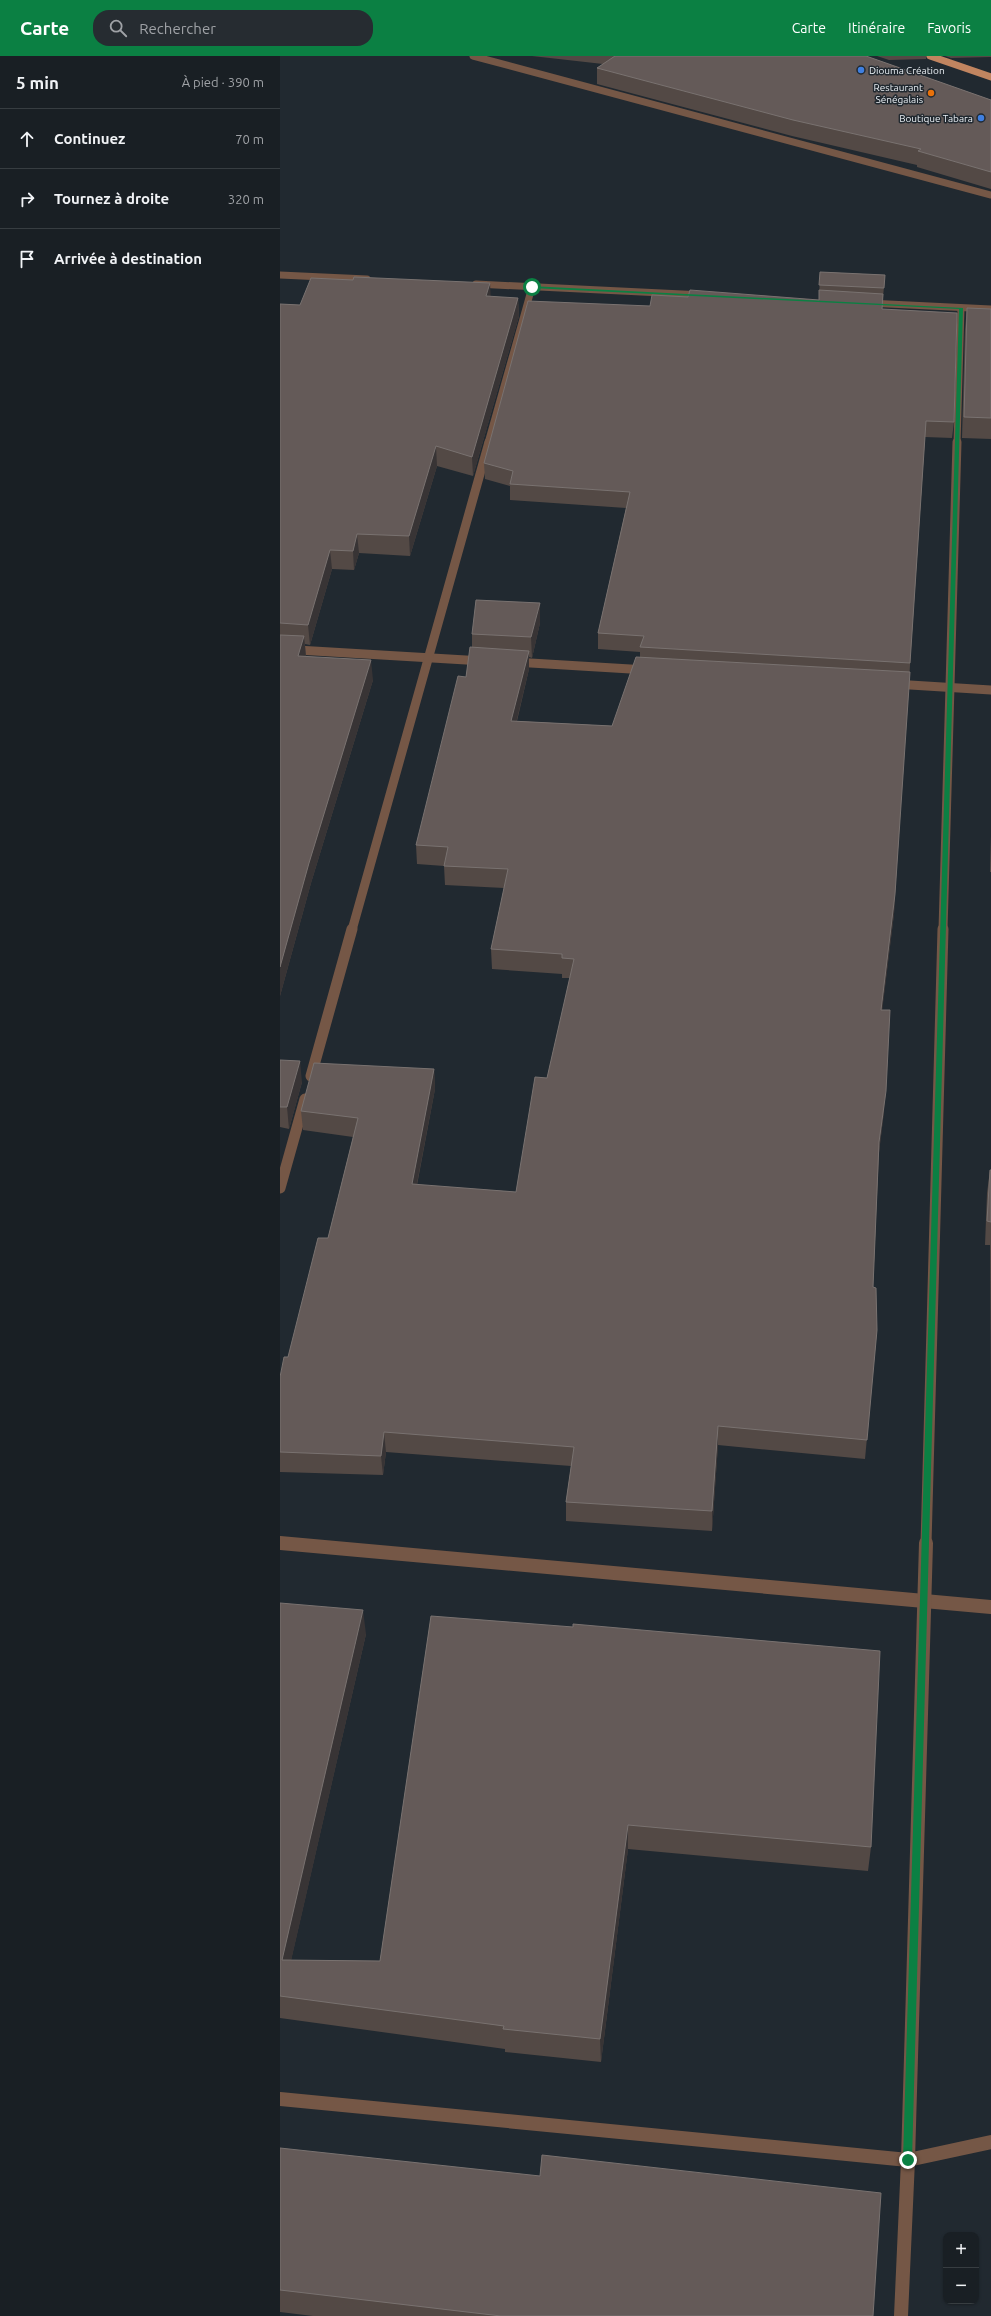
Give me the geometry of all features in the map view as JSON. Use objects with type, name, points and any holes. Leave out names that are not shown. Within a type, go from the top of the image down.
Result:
[{"type":"main road","points":[[930,56],[991,77]]},
{"type":"street","points":[[473,56],[991,195]]},
{"type":"street","points":[[280,275],[374,280]]},
{"type":"street","points":[[469,284],[714,296]]},
{"type":"street","points":[[280,1188],[532,287]]},
{"type":"street","points":[[858,303],[991,309]]},
{"type":"street","points":[[901,2316],[908,2160],[961,308]]},
{"type":"street","points":[[280,649],[492,661]]},
{"type":"street","points":[[507,662],[658,671]]},
{"type":"street","points":[[887,684],[991,690]]},
{"type":"street","points":[[280,1543],[991,1607]]},
{"type":"street","points":[[280,2099],[908,2160],[991,2142]]},
{"type":"building","points":[[615,56],[866,56],[991,100],[991,172],[918,151],[921,149],[793,120],[597,68]]},
{"type":"building","points":[[820,272],[885,275],[884,288],[819,285]]},
{"type":"building","points":[[354,277],[490,283],[486,296],[518,298],[472,457],[436,446],[409,536],[357,534],[353,551],[330,550],[308,625],[280,623],[280,304],[300,305],[311,278],[353,280]]},
{"type":"building","points":[[690,290],[819,300],[819,290],[883,294],[882,309],[957,313],[954,422],[926,421],[910,663],[640,647],[644,636],[598,633],[630,492],[510,484],[513,471],[484,463],[528,301],[650,306],[652,295],[688,297]]},
{"type":"building","points":[[967,308],[991,309],[991,418],[964,417]]},
{"type":"building","points":[[476,600],[540,603],[531,637],[472,634]]},
{"type":"building","points":[[280,635],[304,636],[298,656],[371,660],[309,863],[280,967]]},
{"type":"building","points":[[470,647],[529,651],[511,721],[612,726],[636,657],[910,672],[895,894],[881,1010],[890,1010],[886,1091],[879,1142],[873,1287],[876,1288],[877,1330],[867,1440],[718,1426],[712,1511],[566,1502],[574,1447],[384,1432],[381,1456],[280,1452],[280,1377],[284,1357],[288,1357],[318,1238],[328,1238],[358,1118],[301,1111],[314,1063],[434,1069],[412,1184],[516,1192],[535,1077],[547,1078],[574,959],[562,958],[562,954],[491,949],[508,869],[444,866],[448,847],[416,845],[458,676],[466,677]]},
{"type":"building","points":[[280,1060],[300,1061],[287,1107],[280,1107]]},
{"type":"building","points":[[991,1170],[991,1222],[987,1221]]},
{"type":"building","points":[[280,1603],[363,1610],[282,1960],[380,1961],[431,1616],[573,1627],[573,1624],[880,1651],[871,1847],[628,1825],[600,2039],[503,2029],[504,2026],[280,1996]]},
{"type":"building","points":[[280,2148],[540,2176],[542,2155],[881,2193],[873,2316],[501,2316],[280,2290]]},
{"type":"place","name":"Diouma Création","points":[[861,70]]},
{"type":"place","name":"Restaurant Sénégalais","points":[[931,93]]},
{"type":"place","name":"Boutique Tabara","points":[[981,118]]},
{"type":"route","points":[[532,287],[961,308],[908,2160]]}]
